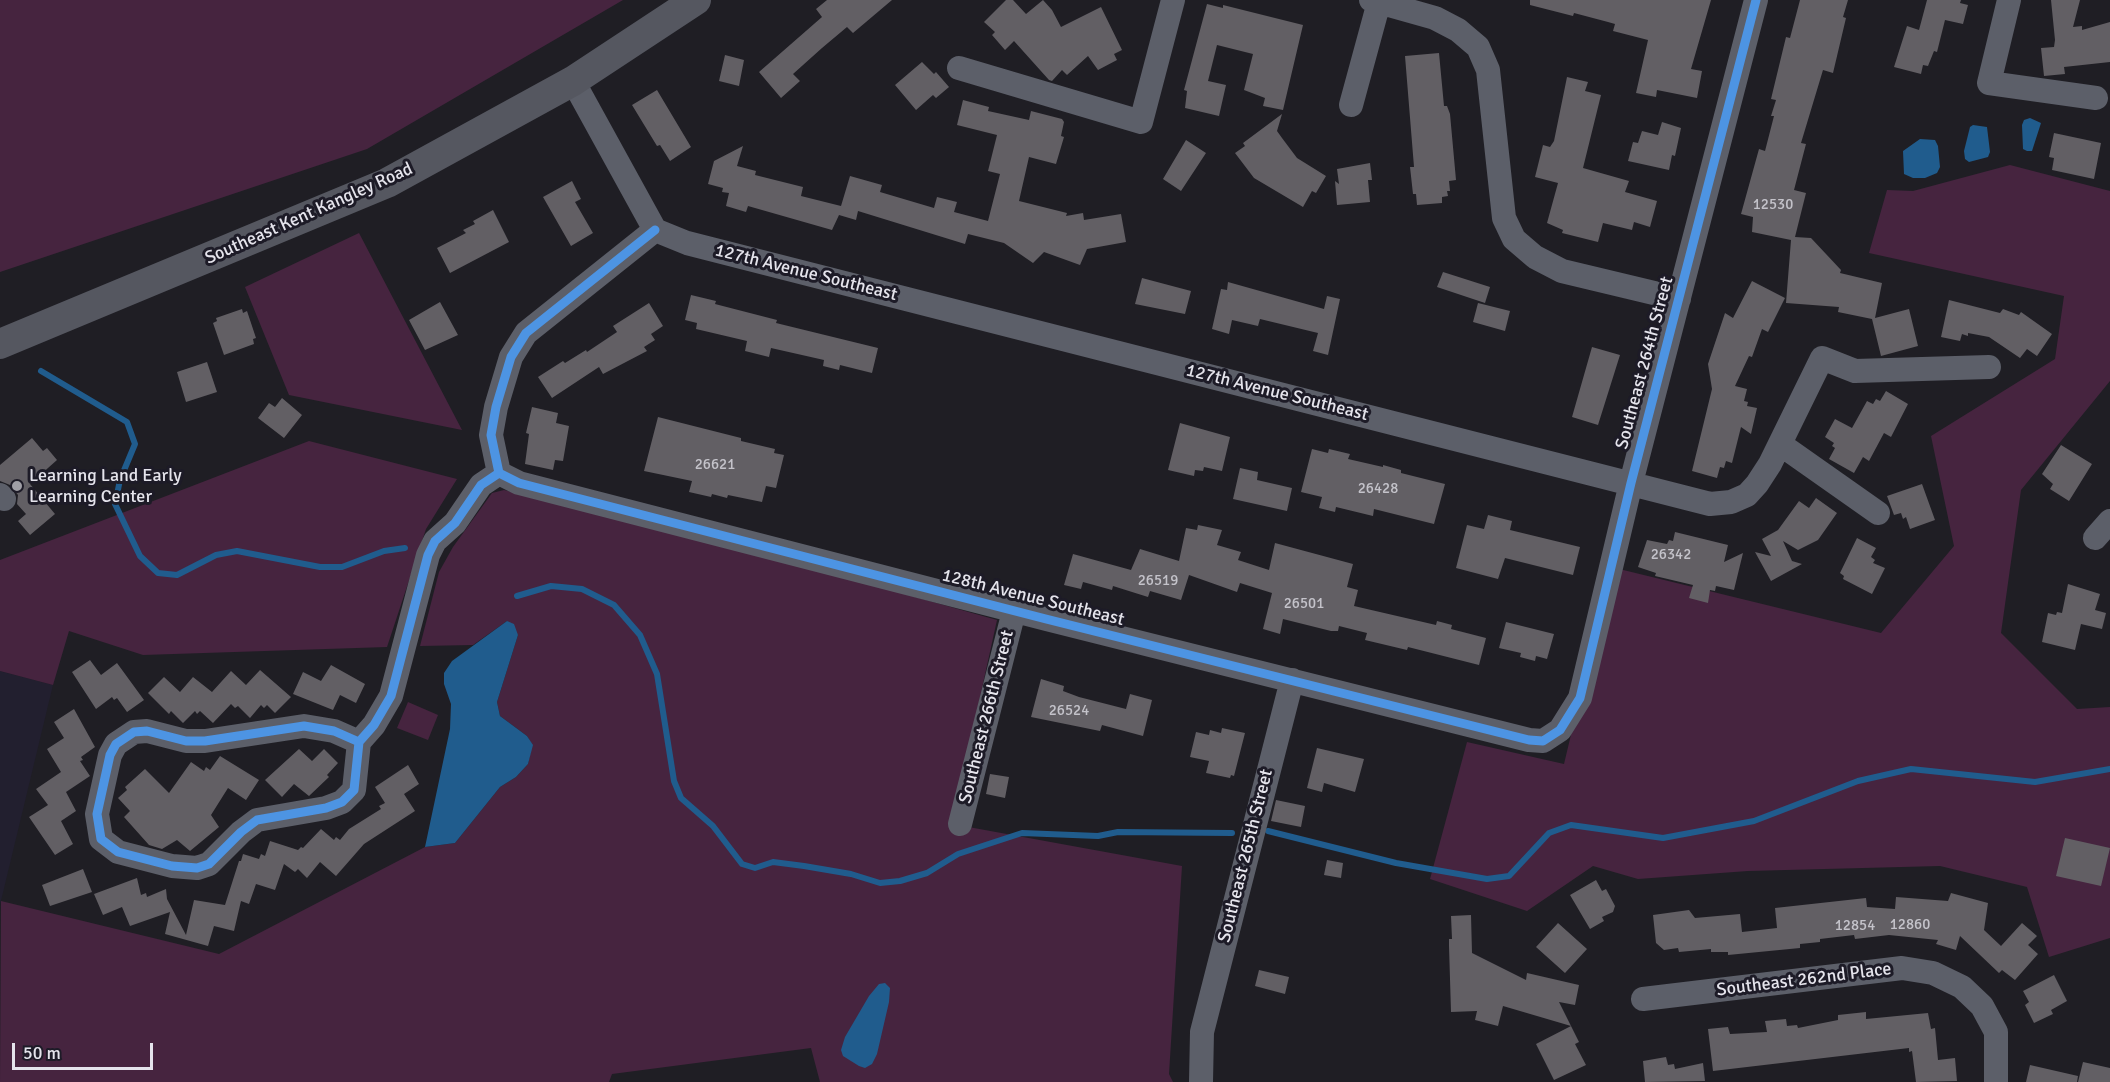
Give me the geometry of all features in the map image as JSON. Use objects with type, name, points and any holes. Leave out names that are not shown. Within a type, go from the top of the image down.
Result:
[{"type":"main road","name":"Southeast Kent Kangley Road","points":[[0,344],[387,183],[573,81],[696,0]]},
{"type":"street","points":[[959,68],[1141,123],[1173,0]]},
{"type":"street","name":"Southeast 264th Street","points":[[1560,730],[1580,698],[1631,483],[1756,0]]},
{"type":"street","points":[[2009,0],[1989,82],[2096,98]]},
{"type":"street","points":[[1351,105],[1375,1],[1435,18],[1458,30],[1478,47],[1488,70],[1504,218],[1514,239],[1535,257],[1562,271],[1679,299]]},
{"type":"street","points":[[359,742],[334,730],[304,726],[205,741],[186,741],[147,731],[135,732],[116,744],[110,755],[96,814],[101,839],[118,852],[172,866],[197,868],[208,864],[257,820],[291,816],[342,802],[354,790],[359,742],[374,725],[391,696],[428,555],[435,541],[455,523],[481,485],[499,473],[491,435],[496,407],[512,357],[526,333],[655,230],[573,81]]},
{"type":"street","name":"127th Avenue Southeast","points":[[655,230],[687,243],[1710,504],[1731,502],[1747,495],[1757,484],[1780,444],[1822,358],[1855,371],[1989,367]]},
{"type":"street","points":[[1780,444],[1878,513]]},
{"type":"street","name":"128th Avenue Southeast","points":[[499,473],[519,483],[1014,611],[1529,740],[1543,741],[1560,730]]},
{"type":"street","name":"Southeast 266th Street","points":[[960,824],[1014,611]]},
{"type":"street","name":"Southeast 265th Street","points":[[1201,1082],[1202,1032],[1292,680]]},
{"type":"street","name":"Southeast 262nd Place","points":[[1643,999],[1902,968],[1933,973],[1962,987],[1982,1006],[1996,1032],[1996,1082]]},
{"type":"shaded area","points":[[0,0],[623,0],[367,149],[0,272]]},
{"type":"shaded area","points":[[2010,165],[2110,191],[2110,381],[2021,490],[2001,633],[2077,709],[2110,707],[2110,938],[2049,957],[2027,887],[1940,866],[1748,871],[1638,879],[1593,866],[1527,911],[1430,879],[1467,742],[1564,764],[1611,567],[1881,633],[1954,546],[1931,436],[2055,359],[2064,296],[1869,253],[1887,190],[1913,191]]},
{"type":"shaded area","points":[[359,233],[462,430],[289,395],[245,287]]},
{"type":"shaded area","points":[[309,441],[457,479],[426,529],[387,647],[143,655],[69,631],[53,685],[0,671],[0,560]]},
{"type":"shaded area","points":[[504,490],[784,560],[997,620],[952,824],[1182,866],[1169,1074],[1173,1082],[820,1082],[811,1048],[612,1074],[609,1082],[0,1082],[1,901],[219,954],[425,847],[455,843],[500,787],[516,777],[528,764],[532,745],[527,736],[500,716],[497,702],[518,635],[507,621],[473,645],[420,646],[439,572],[453,547],[492,493]]},
{"type":"shaded area","points":[[0,671],[53,685],[0,905]]},
{"type":"shaded area","points":[[408,702],[438,715],[428,740],[397,728]]},
{"type":"water","points":[[2030,118],[2041,123],[2032,151],[2027,151],[2023,149],[2022,125],[2024,120]]},
{"type":"water","points":[[1973,125],[1987,127],[1990,152],[1988,157],[1969,162],[1965,159],[1964,151],[1970,127]]},
{"type":"water","points":[[1920,139],[1935,140],[1938,146],[1940,167],[1937,173],[1925,178],[1913,178],[1904,174],[1903,151]]},
{"type":"water","points":[[507,621],[514,624],[518,635],[497,702],[500,716],[527,736],[533,745],[528,764],[516,777],[500,787],[455,843],[425,847],[450,729],[451,704],[444,684],[444,673],[452,661]]},
{"type":"water","points":[[885,983],[890,988],[889,1002],[877,1054],[872,1064],[865,1068],[843,1056],[841,1050],[845,1037],[869,996],[879,984]]},
{"type":"building","points":[[827,0],[892,0],[853,33],[847,27],[822,48],[793,74],[800,81],[781,98],[759,72],[822,17],[816,9]]},
{"type":"building","points":[[1006,0],[1013,0],[1026,14],[1043,0],[1052,10],[1061,27],[1101,7],[1122,50],[1114,54],[1117,60],[1098,70],[1088,56],[1067,75],[1062,70],[1052,81],[1049,80],[1014,41],[1005,50],[992,35],[995,32],[984,22]]},
{"type":"building","points":[[1530,0],[1711,0],[1691,69],[1702,71],[1697,98],[1657,90],[1656,97],[1636,93],[1648,40],[1613,31],[1615,24],[1530,5]]},
{"type":"building","points":[[1800,0],[1848,0],[1833,73],[1823,70],[1801,143],[1806,144],[1794,190],[1806,193],[1795,237],[1811,238],[1841,270],[1840,273],[1882,283],[1875,318],[1909,309],[1918,346],[1881,356],[1872,319],[1838,312],[1839,307],[1786,303],[1791,240],[1752,232],[1753,217],[1741,214],[1759,149],[1765,151],[1776,100],[1771,99],[1786,37],[1790,38]]},
{"type":"building","points":[[1927,0],[1961,0],[1960,3],[1968,5],[1963,24],[1945,20],[1937,52],[1934,51],[1928,66],[1923,65],[1921,74],[1894,67],[1907,26],[1919,30]]},
{"type":"building","points":[[2051,0],[2080,0],[2073,27],[2082,26],[2082,30],[2110,22],[2110,62],[2064,67],[2065,74],[2044,76],[2041,48],[2054,47],[2055,40]]},
{"type":"building","points":[[1207,4],[1223,8],[1223,5],[1303,25],[1283,110],[1263,106],[1265,98],[1244,90],[1253,54],[1217,45],[1208,81],[1226,85],[1219,116],[1185,108],[1187,91],[1184,90]]},
{"type":"building","points":[[1439,53],[1444,106],[1447,106],[1450,114],[1456,180],[1449,181],[1450,191],[1447,191],[1448,196],[1442,197],[1442,203],[1417,205],[1416,194],[1413,194],[1410,167],[1414,167],[1405,56]]},
{"type":"building","points":[[725,55],[744,60],[739,86],[719,81]]},
{"type":"building","points":[[922,62],[934,74],[936,72],[949,87],[936,98],[933,95],[916,110],[895,85]]},
{"type":"building","points":[[1567,77],[1588,82],[1585,91],[1601,95],[1583,168],[1629,181],[1625,192],[1657,201],[1650,227],[1634,222],[1632,230],[1603,223],[1598,242],[1562,233],[1563,230],[1547,223],[1558,183],[1535,177],[1543,145],[1550,147],[1554,141]]},
{"type":"building","points":[[657,90],[691,147],[670,161],[660,145],[657,146],[632,105]]},
{"type":"building","points":[[963,100],[989,107],[988,111],[1029,120],[1031,111],[1062,119],[1064,122],[1061,136],[1064,137],[1056,164],[1029,157],[1019,201],[1067,213],[1066,216],[1083,213],[1084,220],[1121,214],[1126,242],[1087,249],[1080,265],[1044,252],[1033,263],[1004,243],[968,234],[965,244],[858,211],[856,220],[839,215],[832,230],[748,206],[746,212],[726,206],[729,193],[722,192],[723,188],[708,184],[714,161],[743,146],[737,166],[756,171],[755,175],[803,187],[801,196],[841,206],[850,176],[882,185],[880,192],[934,208],[937,197],[957,202],[954,212],[988,221],[1000,174],[988,171],[997,135],[957,125]]},
{"type":"building","points":[[1282,114],[1277,131],[1297,158],[1326,176],[1316,193],[1312,191],[1303,207],[1254,178],[1235,153],[1245,146],[1243,143]]},
{"type":"building","points":[[1662,122],[1681,128],[1675,156],[1672,155],[1669,170],[1628,161],[1633,142],[1638,143],[1642,131],[1658,135]]},
{"type":"building","points":[[2054,133],[2101,143],[2094,179],[2052,170],[2054,158],[2049,157]]},
{"type":"building","points":[[1186,140],[1206,153],[1181,191],[1163,179]]},
{"type":"building","points":[[1370,163],[1372,180],[1368,180],[1370,202],[1337,205],[1335,181],[1339,184],[1337,169]]},
{"type":"building","points":[[572,181],[581,199],[575,202],[593,233],[571,246],[543,197]]},
{"type":"building","points":[[493,210],[509,242],[450,273],[437,248],[466,233],[463,230],[475,224],[473,221]]},
{"type":"building","points":[[1443,272],[1490,287],[1485,303],[1437,287]]},
{"type":"building","points":[[1142,278],[1191,291],[1185,314],[1135,304]]},
{"type":"building","points":[[1752,281],[1785,298],[1768,332],[1762,329],[1752,357],[1749,356],[1735,386],[1747,389],[1744,401],[1748,402],[1747,406],[1757,408],[1751,434],[1741,427],[1732,463],[1726,461],[1724,468],[1720,467],[1717,478],[1692,471],[1712,389],[1708,364],[1725,313],[1733,318]]},
{"type":"building","points":[[1228,282],[1324,309],[1327,296],[1340,299],[1328,355],[1313,351],[1318,333],[1260,319],[1258,326],[1232,320],[1229,334],[1212,329],[1221,289],[1227,290]]},
{"type":"building","points":[[691,295],[716,301],[715,304],[777,320],[776,323],[878,348],[872,373],[840,365],[839,370],[823,366],[824,360],[771,348],[769,357],[745,351],[747,341],[696,329],[697,323],[685,320]]},
{"type":"building","points":[[1949,300],[2000,313],[2003,309],[2019,315],[2021,312],[2052,334],[2037,356],[2027,349],[2020,358],[1989,337],[1968,333],[1968,336],[1962,334],[1960,341],[1941,337]]},
{"type":"building","points":[[440,302],[458,335],[425,350],[409,320]]},
{"type":"building","points":[[649,303],[663,326],[651,334],[655,340],[644,347],[647,351],[603,374],[599,367],[552,398],[538,377],[563,361],[565,363],[586,350],[587,352],[617,332],[613,326]]},
{"type":"building","points":[[1478,303],[1510,311],[1505,331],[1473,322]]},
{"type":"building","points":[[242,309],[243,313],[247,311],[256,338],[253,339],[254,344],[224,355],[213,323],[217,321],[216,318]]},
{"type":"building","points":[[1592,347],[1620,355],[1598,425],[1572,417]]},
{"type":"building","points":[[207,362],[217,392],[186,402],[177,372]]},
{"type":"building","points":[[1886,391],[1908,404],[1891,437],[1884,433],[1869,461],[1863,457],[1854,473],[1829,459],[1835,448],[1832,446],[1834,443],[1825,437],[1835,419],[1852,428],[1867,401],[1873,404],[1876,399],[1880,401]]},
{"type":"building","points":[[282,398],[302,415],[284,438],[258,418],[269,403],[275,407]]},
{"type":"building","points":[[532,407],[558,413],[556,423],[569,426],[563,461],[555,460],[553,470],[525,464],[529,434],[526,433]]},
{"type":"building","points":[[658,417],[775,449],[774,453],[784,455],[776,488],[766,486],[762,502],[728,495],[727,498],[712,494],[711,497],[689,492],[692,481],[644,471]]},
{"type":"building","points":[[1180,423],[1230,437],[1222,471],[1204,467],[1203,471],[1195,470],[1194,476],[1168,470]]},
{"type":"building","name":"Learning Land Early Learning Center","points":[[32,438],[43,451],[47,448],[57,460],[30,484],[55,514],[30,535],[18,521],[26,514],[17,504],[18,495],[10,485],[0,481],[0,465]]},
{"type":"building","points":[[2061,445],[2092,464],[2069,501],[2050,489],[2053,484],[2042,474]]},
{"type":"building","points":[[1312,449],[1328,453],[1329,449],[1350,454],[1348,459],[1383,467],[1383,465],[1401,470],[1401,473],[1445,484],[1434,524],[1374,509],[1373,516],[1336,507],[1335,512],[1319,508],[1322,497],[1301,492]]},
{"type":"building","points":[[1240,468],[1258,472],[1257,480],[1292,488],[1287,511],[1233,499]]},
{"type":"building","points":[[1922,484],[1935,520],[1910,529],[1906,517],[1903,519],[1901,513],[1894,515],[1887,496]]},
{"type":"building","points":[[1816,498],[1837,513],[1818,540],[1798,550],[1783,541],[1792,561],[1802,564],[1771,581],[1755,552],[1771,556],[1762,539],[1778,530],[1799,501],[1809,508]]},
{"type":"building","points":[[1488,515],[1512,521],[1510,530],[1580,547],[1573,575],[1505,558],[1498,579],[1456,568],[1467,525],[1484,529]]},
{"type":"building","points":[[1198,525],[1222,530],[1217,545],[1241,552],[1238,560],[1269,570],[1275,543],[1353,564],[1347,587],[1358,590],[1354,606],[1436,625],[1437,621],[1452,625],[1451,629],[1486,638],[1479,665],[1408,647],[1407,650],[1365,640],[1367,633],[1339,626],[1338,631],[1331,631],[1283,619],[1280,634],[1263,629],[1272,593],[1240,583],[1237,592],[1189,575],[1181,600],[1150,591],[1148,597],[1113,586],[1112,590],[1083,582],[1081,589],[1064,585],[1073,554],[1131,570],[1140,549],[1179,561],[1186,528],[1197,530]]},
{"type":"building","points":[[1675,532],[1728,545],[1724,562],[1743,553],[1734,590],[1716,586],[1715,591],[1710,590],[1708,603],[1689,598],[1693,585],[1655,576],[1656,573],[1638,567],[1647,540],[1667,544],[1669,540],[1673,541]]},
{"type":"building","points":[[1857,538],[1876,548],[1871,557],[1875,560],[1873,563],[1885,568],[1872,594],[1843,579],[1844,576],[1840,573]]},
{"type":"building","points":[[2068,584],[2100,594],[2095,610],[2106,613],[2102,629],[2081,624],[2075,650],[2042,642],[2048,613],[2056,615],[2057,612],[2062,613]]},
{"type":"building","points":[[1506,622],[1554,634],[1547,659],[1536,656],[1535,661],[1520,657],[1521,653],[1499,648]]},
{"type":"building","points":[[90,660],[101,675],[117,663],[144,700],[127,712],[117,698],[114,700],[112,697],[96,709],[72,672]]},
{"type":"building","points":[[331,665],[365,684],[356,703],[340,695],[333,710],[293,694],[303,672],[321,681]]},
{"type":"building","points":[[260,670],[291,697],[275,713],[267,705],[264,708],[261,705],[250,718],[238,706],[235,708],[231,704],[213,723],[200,711],[197,714],[195,711],[183,723],[171,711],[169,714],[148,693],[164,677],[180,692],[193,677],[212,692],[231,671],[246,685]]},
{"type":"building","points":[[1041,679],[1064,686],[1063,691],[1079,697],[1126,709],[1130,694],[1152,700],[1143,736],[1102,725],[1100,731],[1031,717]]},
{"type":"building","points":[[74,709],[95,747],[81,757],[83,760],[80,761],[90,776],[66,792],[76,811],[61,821],[73,844],[55,855],[29,817],[48,805],[36,789],[61,772],[47,749],[64,738],[54,722]]},
{"type":"building","points":[[1222,728],[1245,733],[1234,776],[1231,775],[1230,778],[1206,773],[1209,761],[1190,757],[1196,732],[1209,735],[1210,730],[1221,733]]},
{"type":"building","points":[[1317,748],[1364,759],[1355,792],[1324,783],[1322,792],[1307,788]]},
{"type":"building","points":[[299,749],[312,761],[324,749],[338,763],[327,775],[329,777],[309,796],[294,784],[282,797],[265,780]]},
{"type":"building","points":[[220,756],[259,780],[246,800],[228,788],[211,815],[219,827],[190,851],[177,840],[162,849],[149,845],[124,817],[130,811],[118,798],[127,790],[125,787],[145,769],[169,793],[191,762],[204,771],[206,767],[210,770]]},
{"type":"building","points":[[408,765],[419,784],[404,794],[415,811],[364,844],[336,876],[320,862],[307,878],[298,869],[295,872],[284,864],[275,890],[256,884],[249,904],[241,901],[234,931],[214,926],[208,946],[165,934],[170,912],[130,926],[122,907],[103,915],[94,894],[137,878],[141,895],[146,893],[147,897],[166,889],[167,899],[186,935],[194,900],[225,905],[243,854],[259,859],[261,854],[265,856],[270,841],[298,850],[303,848],[321,829],[334,840],[336,837],[340,840],[349,829],[381,809],[379,806],[385,803],[375,787]]},
{"type":"building","points":[[990,774],[1009,777],[1005,798],[986,794]]},
{"type":"building","points":[[1276,800],[1305,806],[1301,827],[1271,821]]},
{"type":"building","points":[[2065,838],[2110,848],[2101,886],[2056,876]]},
{"type":"building","points":[[1327,860],[1343,863],[1341,878],[1324,875]]},
{"type":"building","points":[[83,869],[92,892],[50,906],[42,885]]},
{"type":"building","points":[[1596,880],[1602,891],[1606,889],[1615,906],[1613,912],[1602,917],[1604,921],[1590,929],[1570,895]]},
{"type":"building","points":[[1951,893],[1988,903],[1984,930],[2001,946],[2022,923],[2037,936],[2028,945],[2038,954],[2015,980],[2002,970],[1999,973],[1960,936],[1956,950],[1936,944],[1938,940],[1889,935],[1855,939],[1854,935],[1820,939],[1820,942],[1800,944],[1800,948],[1728,955],[1728,952],[1711,952],[1711,949],[1679,952],[1678,948],[1664,950],[1656,943],[1653,915],[1689,910],[1695,918],[1740,914],[1742,932],[1777,928],[1775,908],[1866,898],[1867,907],[1895,909],[1896,897],[1948,901]]},
{"type":"building","points":[[1471,915],[1472,953],[1526,980],[1527,973],[1579,985],[1575,1005],[1559,1002],[1571,1026],[1503,1006],[1498,1026],[1475,1020],[1477,1011],[1451,1012],[1449,939],[1452,939],[1451,916]]},
{"type":"building","points":[[1558,923],[1587,949],[1565,973],[1536,947]]},
{"type":"building","points":[[1259,970],[1289,977],[1285,994],[1255,986]]},
{"type":"building","points":[[2054,975],[2067,1001],[2051,1010],[2053,1014],[2034,1023],[2025,1005],[2029,1002],[2023,991]]},
{"type":"building","points":[[1866,1012],[1866,1019],[1928,1013],[1931,1029],[1935,1028],[1938,1060],[1955,1058],[1957,1081],[1916,1082],[1912,1051],[1909,1052],[1909,1048],[1713,1071],[1708,1029],[1728,1027],[1730,1034],[1767,1032],[1765,1021],[1786,1019],[1787,1026],[1797,1025],[1798,1028],[1838,1020],[1838,1015]]},
{"type":"building","points":[[1571,1026],[1579,1042],[1575,1044],[1586,1065],[1554,1080],[1536,1044]]},
{"type":"building","points":[[1666,1057],[1668,1065],[1674,1064],[1675,1069],[1703,1063],[1705,1081],[1645,1082],[1643,1061]]},
{"type":"building","points":[[2083,1062],[2110,1068],[2110,1082],[2078,1082]]},
{"type":"building","points":[[2030,1065],[2078,1076],[2077,1082],[2026,1082]]},
{"type":"waterway","points":[[41,371],[127,422],[135,444],[120,480],[115,504],[140,556],[158,573],[177,575],[216,555],[237,551],[320,567],[342,567],[384,551],[405,548]]},
{"type":"waterway","points":[[517,596],[551,586],[582,589],[614,605],[640,635],[657,674],[674,781],[681,798],[713,826],[742,864],[755,868],[773,862],[804,866],[851,874],[880,883],[900,881],[927,873],[958,854],[1022,833],[1098,836],[1118,832],[1232,833]]},
{"type":"waterway","points":[[1268,831],[1396,863],[1487,879],[1509,876],[1549,833],[1571,825],[1663,838],[1754,821],[1858,781],[1911,769],[2035,782],[2110,769]]},
{"type":"cycle path","points":[[499,473],[519,483],[1046,619],[1529,740],[1543,741],[1560,730],[1580,698],[1631,483],[1756,0]]},
{"type":"cycle path","points":[[359,742],[334,731],[304,726],[205,741],[186,741],[147,731],[134,732],[116,744],[110,755],[97,814],[101,839],[118,852],[172,866],[197,868],[209,864],[241,832],[257,820],[326,808],[342,802],[354,790],[359,742],[374,725],[391,696],[428,555],[435,541],[455,523],[481,485],[499,473],[491,435],[496,407],[511,357],[526,333],[655,230]]},
{"type":"place","name":"Learning Land Early Learning Center","points":[[17,486]]}]
